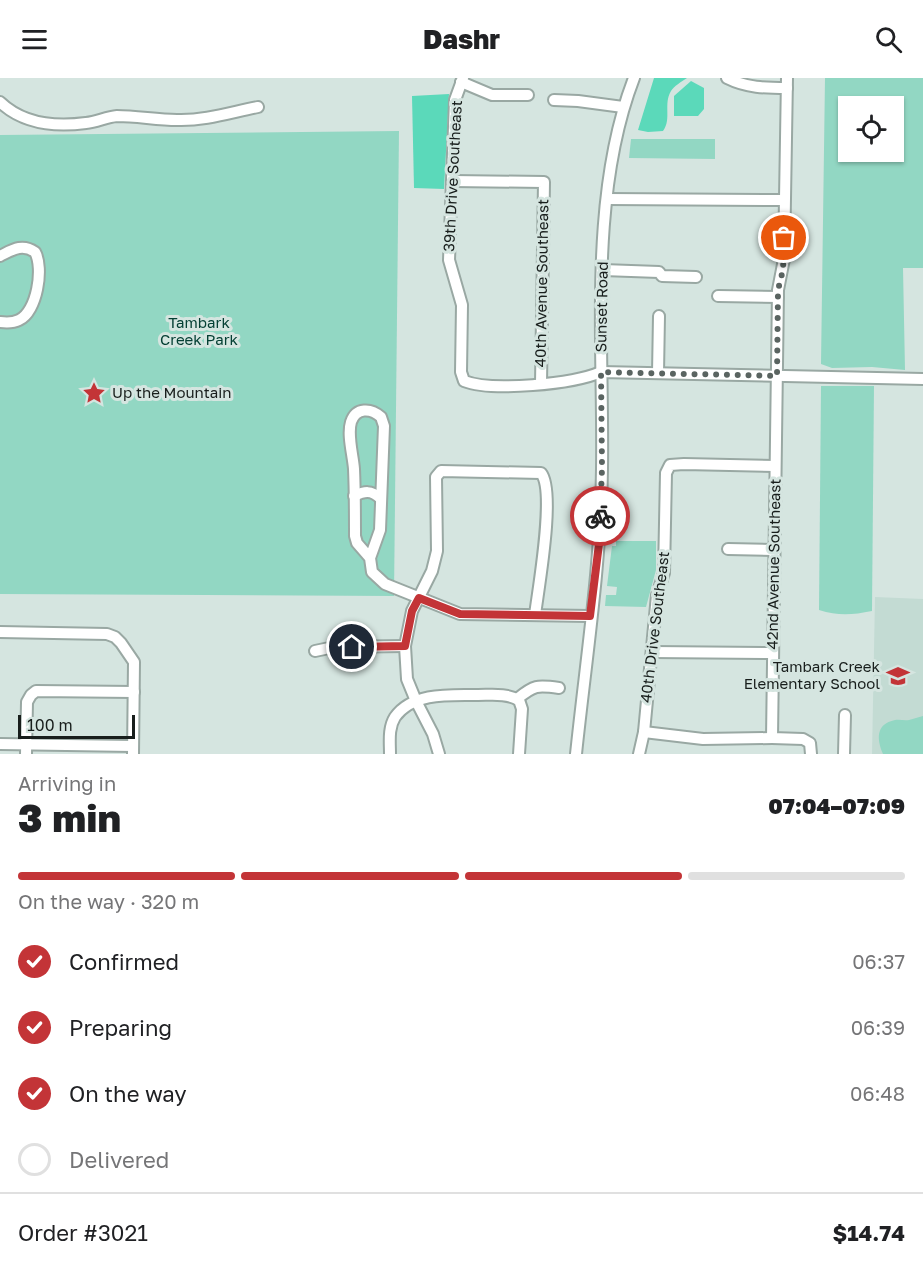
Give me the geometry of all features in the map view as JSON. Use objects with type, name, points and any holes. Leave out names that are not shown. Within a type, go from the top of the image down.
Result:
[{"type":"street","name":"Sunset Road","points":[[576,754],[599,544],[602,469],[603,270],[607,199],[618,127],[634,78]]},
{"type":"street","points":[[727,78],[757,88],[787,83]]},
{"type":"street","points":[[462,80],[492,95],[528,95]]},
{"type":"street","name":"39th Drive Southeast","points":[[462,80],[455,100],[449,260],[462,305],[460,372],[464,381],[475,385],[541,384]]},
{"type":"street","name":"42nd Avenue Southeast","points":[[772,738],[778,297],[784,259],[787,83]]},
{"type":"street","points":[[554,100],[623,107]]},
{"type":"street","points":[[0,102],[15,114],[27,119],[38,123],[53,124],[88,123],[116,116],[177,120],[209,117],[258,107]]},
{"type":"street","name":"40th Avenue Southeast","points":[[452,181],[544,183],[541,384]]},
{"type":"street","points":[[607,199],[784,200]]},
{"type":"street","points":[[0,256],[25,247],[35,252],[39,267],[35,297],[28,312],[19,321],[0,322]]},
{"type":"street","points":[[603,270],[659,272],[662,276],[696,277]]},
{"type":"street","points":[[718,296],[778,297]]},
{"type":"street","points":[[658,373],[659,316]]},
{"type":"street","points":[[541,384],[585,378],[601,372],[923,379]]},
{"type":"street","points":[[370,558],[357,543],[355,536],[350,426],[353,416],[362,410],[378,414],[384,420],[379,537],[370,558],[372,572],[377,578],[385,584],[460,614],[590,616]]},
{"type":"street","name":"40th Drive Southeast","points":[[639,754],[644,732],[657,595],[664,573],[666,473],[670,465],[684,464],[775,466]]},
{"type":"street","points":[[439,754],[433,734],[407,679],[405,646],[412,611],[432,571],[437,551],[436,477],[441,471],[541,473],[546,480],[545,545],[535,615]]},
{"type":"street","points":[[354,495],[364,491],[380,498]]},
{"type":"street","points":[[728,549],[773,550]]},
{"type":"street","points":[[0,632],[106,634],[115,637],[134,662],[133,750],[27,749],[0,744]]},
{"type":"street","points":[[315,651],[334,647],[405,646]]},
{"type":"street","points":[[652,652],[773,653]]},
{"type":"street","points":[[518,699],[532,687],[559,688]]},
{"type":"street","points":[[27,749],[27,702],[36,691],[134,692]]},
{"type":"street","points":[[390,754],[390,731],[394,719],[405,707],[434,696],[455,695],[510,695],[518,699],[522,709],[519,754]]},
{"type":"street","points":[[844,754],[845,715]]},
{"type":"street","points":[[644,732],[703,739],[803,739],[810,743],[811,754]]},
{"type":"shaded area","points":[[654,78],[687,78],[671,91],[667,122],[663,131],[638,130]]},
{"type":"shaded area","points":[[691,81],[704,88],[704,109],[698,116],[674,116],[674,96]]},
{"type":"shaded area","points":[[449,94],[444,189],[414,188],[412,96]]},
{"type":"shaded area","name":"Tambark Creek Elementary School","points":[[875,597],[923,599],[923,754],[872,754]]},
{"type":"green space","points":[[825,78],[923,78],[923,268],[903,268],[905,370],[872,367],[832,368],[821,364]]},
{"type":"green space","name":"Tambark Creek Park","points":[[399,131],[394,596],[0,594],[0,135]]},
{"type":"green space","points":[[631,139],[715,139],[715,159],[629,158]]},
{"type":"green space","points":[[821,386],[874,386],[872,611],[845,614],[819,610]]},
{"type":"green space","points":[[616,541],[656,541],[656,570],[646,607],[605,606],[606,595],[616,595],[617,587],[607,586],[612,546],[616,546]]},
{"type":"green space","points":[[923,716],[923,754],[883,754],[879,733],[884,725],[895,720],[909,720]]},
{"type":"way so far","points":[[600,516],[601,372],[777,376],[778,290],[783,270],[784,238]]},
{"type":"place","name":"Up the Mountain","points":[[94,393]]},
{"type":"place","name":"Tambark Creek Elementary School","points":[[898,676]]},
{"type":"route","points":[[352,647],[405,646],[412,611],[419,598],[460,614],[590,616],[600,516]]}]
